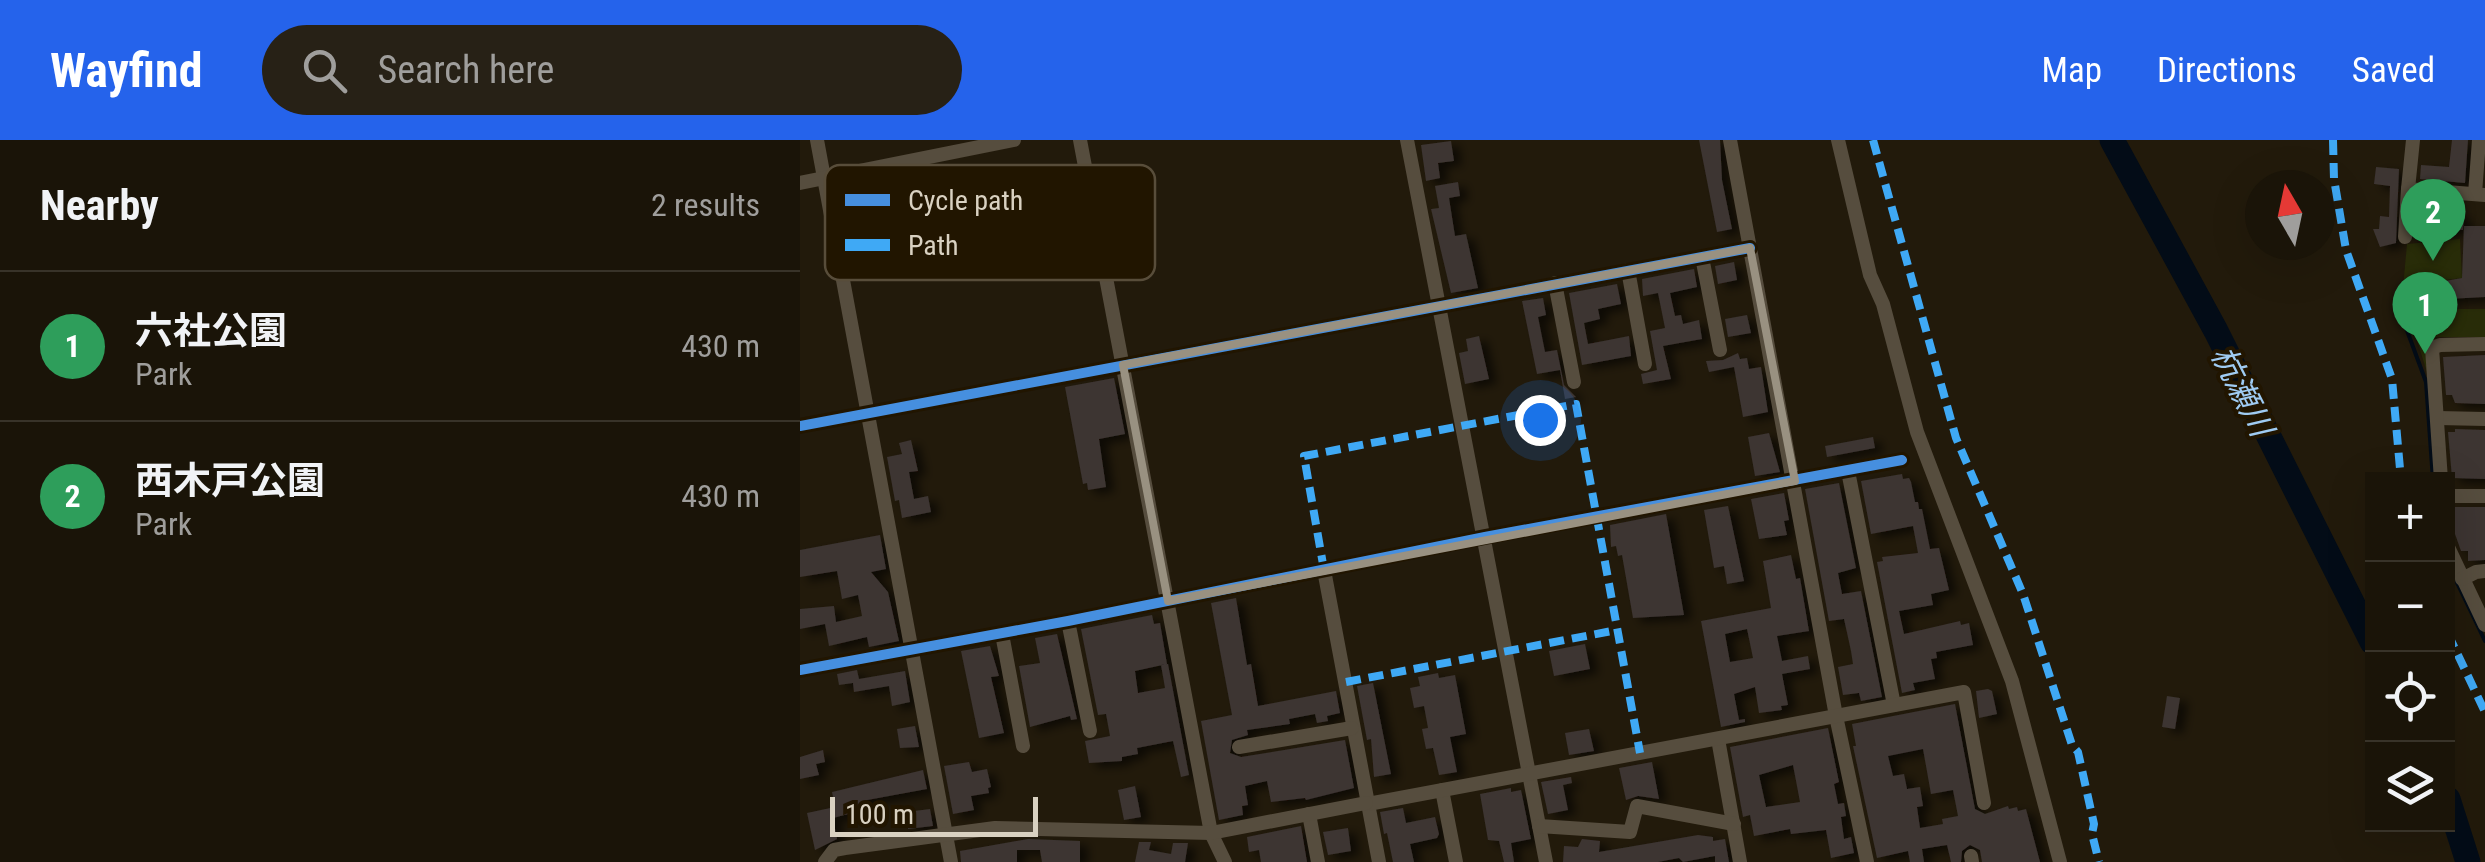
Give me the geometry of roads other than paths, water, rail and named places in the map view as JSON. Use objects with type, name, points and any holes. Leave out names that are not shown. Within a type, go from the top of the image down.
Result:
[{"type":"street","points":[[800,183],[825,178],[817,140]]},
{"type":"street","points":[[890,165],[1014,140]]},
{"type":"street","points":[[1080,140],[1085,165]]},
{"type":"street","points":[[1408,140],[1546,862]]},
{"type":"street","points":[[1730,140],[1836,716],[1867,862]]},
{"type":"street","points":[[1838,140],[1870,275],[1882,304],[1917,432],[2012,680],[2060,862]]},
{"type":"street","points":[[2405,237],[2413,140]]},
{"type":"street","points":[[2408,189],[2480,194],[2479,140]]},
{"type":"street","points":[[800,426],[1750,248]]},
{"type":"street","points":[[1702,256],[1720,350]]},
{"type":"street","points":[[1628,270],[1645,364]]},
{"type":"street","points":[[843,280],[951,862]]},
{"type":"street","points":[[1106,280],[1211,833],[1224,862]]},
{"type":"street","points":[[1555,283],[1574,382]]},
{"type":"street","points":[[2441,472],[2432,348],[2440,344],[2485,344]]},
{"type":"street","points":[[2438,418],[2485,419]]},
{"type":"street","points":[[800,670],[1902,460]]},
{"type":"street","points":[[1848,472],[1894,706]]},
{"type":"street","points":[[2455,496],[2485,496]]},
{"type":"street","points":[[2455,562],[2485,625]]},
{"type":"street","points":[[1324,570],[1379,862]]},
{"type":"street","points":[[2462,579],[2485,572]]},
{"type":"street","points":[[1068,621],[1090,731]]},
{"type":"street","points":[[1002,634],[1023,746]]},
{"type":"street","points":[[826,862],[834,850],[995,828],[1211,833],[1964,692],[1984,803]]},
{"type":"street","points":[[1240,747],[1352,728]]},
{"type":"street","points":[[1718,739],[1740,862]]},
{"type":"street","points":[[1442,790],[1456,862]]},
{"type":"street","points":[[1539,826],[1630,832],[1636,806],[1734,824]]},
{"type":"street","points":[[1309,814],[1318,862]]},
{"type":"waterway","name":"杭瀬川","points":[[2112,140],[2216,331],[2365,628]]},
{"type":"waterway","points":[[2405,325],[2426,382],[2432,472]]},
{"type":"waterway","points":[[2455,579],[2485,641]]},
{"type":"waterway","name":"杭瀬川","points":[[2455,821],[2468,862]]},
{"type":"place","name":"西木戸公園","points":[[2433,261]]},
{"type":"place","name":"六社公園","points":[[2425,354]]}]
